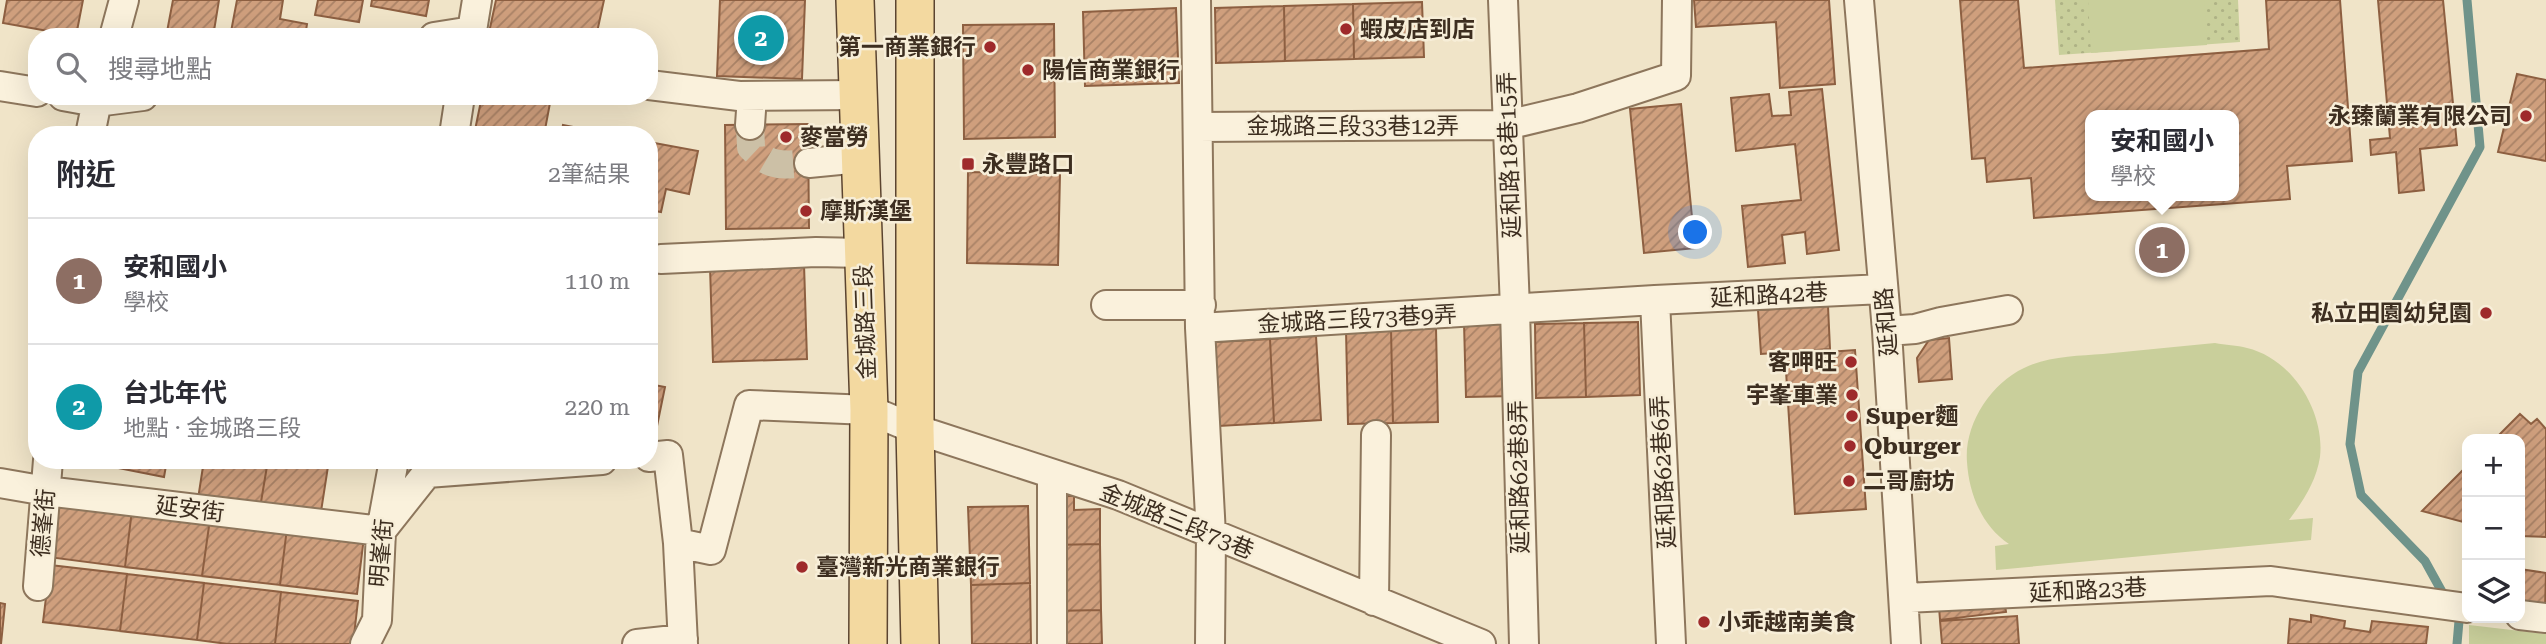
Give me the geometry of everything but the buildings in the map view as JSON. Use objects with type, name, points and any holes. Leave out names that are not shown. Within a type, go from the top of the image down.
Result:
[{"type":"main road","name":"金城路三段","points":[[856,0],[869,410],[868,644]]},
{"type":"main road","points":[[916,0],[915,429],[920,644]]},
{"type":"street","points":[[116,28],[124,0]]},
{"type":"street","points":[[473,28],[477,0]]},
{"type":"street","points":[[1196,0],[1200,316],[1211,534],[1210,644]]},
{"type":"street","name":"延和路18巷15弄","points":[[1503,0],[1515,309]]},
{"type":"street","name":"金城路三段33巷12弄","points":[[1198,127],[1507,125],[1578,108],[1676,76],[1677,0]]},
{"type":"street","name":"延和路","points":[[1859,0],[1888,331],[1906,644]]},
{"type":"street","points":[[0,86],[28,91]]},
{"type":"street","points":[[658,86],[752,96],[858,95]]},
{"type":"street","points":[[750,125],[752,96]]},
{"type":"street","points":[[92,126],[96,105]]},
{"type":"street","points":[[455,126],[459,105]]},
{"type":"street","points":[[809,163],[860,158]]},
{"type":"street","points":[[661,259],[816,251],[863,253]]},
{"type":"street","name":"延和路42巷","points":[[1515,309],[1883,289]]},
{"type":"street","name":"延和路62巷6弄","points":[[1655,300],[1671,644]]},
{"type":"street","name":"金城路三段73巷9弄","points":[[1106,305],[1200,316],[1515,309]]},
{"type":"street","name":"延和路62巷8弄","points":[[1515,309],[1524,644]]},
{"type":"street","points":[[1888,331],[1915,330],[1941,322],[2008,310]]},
{"type":"street","points":[[678,543],[711,550],[749,405],[869,410]]},
{"type":"street","name":"金城路三段73巷","points":[[869,410],[915,429],[1118,495],[1481,644]]},
{"type":"street","points":[[1374,601],[1376,435]]},
{"type":"street","points":[[637,644],[683,641],[678,543],[668,455],[658,456]]},
{"type":"street","name":"德峯街","points":[[38,586],[47,469]]},
{"type":"street","name":"明峯街","points":[[365,644],[376,620],[381,531],[392,469]]},
{"type":"street","points":[[381,531],[427,473],[481,469]]},
{"type":"street","points":[[1052,474],[1052,644]]},
{"type":"street","name":"延安街","points":[[0,483],[46,491],[381,531]]},
{"type":"street","name":"延和路23巷","points":[[1905,598],[2271,582],[2462,607]]},
{"type":"street","points":[[2525,616],[2546,618]]},
{"type":"green space","points":[[2055,0],[2238,0],[2240,42],[2059,55]]},
{"type":"green space","points":[[2088,0],[2204,0],[2207,45],[2091,53]]},
{"type":"green space","points":[[2215,343],[2247,348],[2279,363],[2292,375],[2311,406],[2320,440],[2320,457],[2312,483],[2289,520],[2313,518],[2311,540],[1996,570],[1995,546],[2009,544],[1984,519],[1974,497],[1968,474],[1967,448],[1975,420],[2000,384],[2024,368],[2053,359]]},
{"type":"green space","points":[[2469,625],[2546,634],[2546,644],[2469,644]]},
{"type":"waterway","points":[[2446,599],[2425,561],[2361,495],[2350,444],[2358,372],[2480,147],[2467,0]]},
{"type":"waterway","points":[[2453,611],[2459,621],[2457,644]]},
{"type":"tunnel","points":[[750,125],[751,147],[765,159],[784,165],[809,163]]},
{"type":"place","name":"蝦皮店到店","points":[[1346,29]]},
{"type":"place","name":"台北年代","points":[[761,38]]},
{"type":"place","name":"第一商業銀行","points":[[990,47]]},
{"type":"place","name":"陽信商業銀行","points":[[1028,70]]},
{"type":"place","name":"永臻蘭業有限公司","points":[[2526,116]]},
{"type":"place","name":"麥當勞","points":[[786,137]]},
{"type":"place","name":"永豐路口","points":[[968,164]]},
{"type":"place","name":"摩斯漢堡","points":[[806,211]]},
{"type":"place","name":"安和國小","points":[[2162,250]]},
{"type":"place","name":"私立田園幼兒園","points":[[2486,313]]},
{"type":"place","name":"客呷旺","points":[[1851,362]]},
{"type":"place","name":"宇峯車業","points":[[1852,395]]},
{"type":"place","name":"Super麵","points":[[1852,416]]},
{"type":"place","name":"Qburger","points":[[1850,446]]},
{"type":"place","name":"二哥廚坊","points":[[1849,481]]},
{"type":"place","name":"臺灣新光商業銀行","points":[[802,567]]},
{"type":"place","name":"小乖越南美食","points":[[1704,622]]}]
